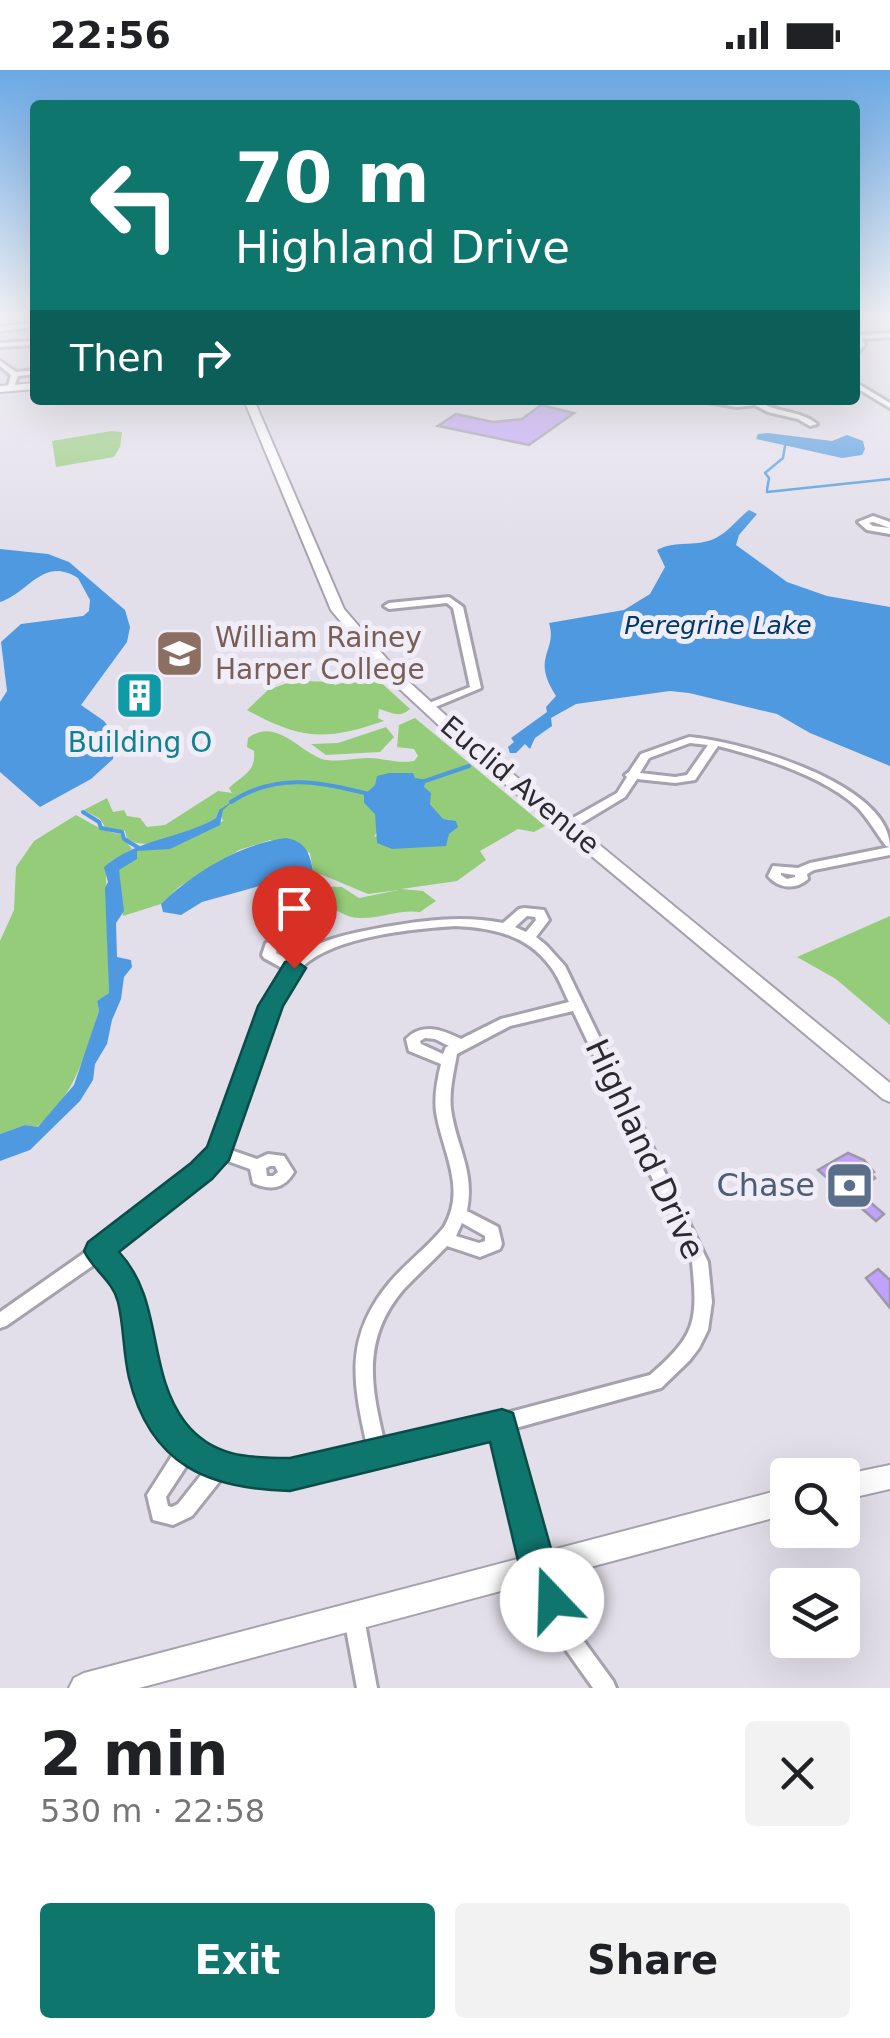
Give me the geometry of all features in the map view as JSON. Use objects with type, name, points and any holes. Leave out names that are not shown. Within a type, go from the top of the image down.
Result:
[{"type":"main road","name":"Euclid Avenue","points":[[252,405],[338,610],[393,675],[480,755],[890,1094]]},
{"type":"main road","points":[[860,1484],[890,1477]]},
{"type":"main road","points":[[84,1688],[770,1506]]},
{"type":"street","points":[[867,392],[890,406]]},
{"type":"street","points":[[758,405],[767,411],[808,419],[813,424]]},
{"type":"street","points":[[389,606],[449,600],[458,607],[476,688],[428,707]]},
{"type":"street","points":[[568,826],[620,795],[645,756],[688,740],[753,750],[844,793],[858,802],[890,843]]},
{"type":"street","points":[[631,775],[690,778],[715,742]]},
{"type":"street","points":[[800,872],[810,866],[890,851]]},
{"type":"street","name":"Highland Drive","points":[[99,1251],[120,1273],[133,1298],[145,1378],[155,1408],[186,1450],[218,1468],[290,1474],[502,1424],[655,1382],[687,1356],[700,1333],[706,1303],[700,1262],[552,958],[528,938],[506,928],[524,912],[539,913],[542,923],[528,938]]},
{"type":"street","points":[[0,1321],[99,1251],[202,1171],[219,1152],[270,1006],[294,968],[310,954],[360,935],[430,923],[466,921],[506,928]]},
{"type":"street","points":[[294,968],[270,956],[270,946],[284,942],[310,954]]},
{"type":"street","points":[[378,1455],[361,1358],[369,1328],[380,1305],[445,1239],[458,1214],[460,1160],[444,1113],[444,1083],[452,1052],[506,1022],[578,1005]]},
{"type":"street","points":[[449,1062],[422,1054],[414,1047],[414,1039],[420,1034],[434,1033],[461,1045]]},
{"type":"street","points":[[219,1152],[258,1166]]},
{"type":"street","points":[[445,1239],[480,1250],[494,1244],[492,1232],[458,1214]]},
{"type":"street","points":[[502,1424],[537,1565],[568,1636],[606,1688]]},
{"type":"street","points":[[186,1450],[156,1495],[160,1513],[172,1516],[186,1510],[218,1468]]},
{"type":"street","points":[[354,1618],[367,1688]]},
{"type":"green space","points":[[122,432],[114,457],[56,467],[52,441]]},
{"type":"green space","points":[[365,668],[410,709],[399,714],[379,709],[378,718],[384,721],[329,734],[299,732],[247,710],[268,690],[301,678],[335,685],[361,678],[358,670]]},
{"type":"green space","points":[[415,718],[545,826],[534,832],[518,829],[480,851],[486,860],[457,881],[401,889],[423,891],[436,901],[420,912],[356,918],[329,907],[308,906],[311,899],[307,891],[313,886],[342,887],[359,898],[399,890],[368,894],[313,871],[310,853],[270,840],[239,850],[179,887],[161,904],[123,916],[118,870],[137,851],[174,844],[223,821],[219,810],[216,818],[197,828],[173,839],[148,844],[127,839],[125,831],[105,827],[100,819],[84,810],[107,798],[113,812],[124,810],[127,816],[140,818],[147,827],[165,825],[218,791],[232,793],[229,788],[253,764],[254,751],[247,747],[248,738],[259,732],[280,734],[327,760],[414,761],[418,756],[414,749],[397,747],[399,725]],"holes":[[[375,785],[430,804],[443,820],[450,819],[374,837],[379,829],[364,796]]]},
{"type":"green space","points":[[386,727],[394,737],[380,752],[326,755],[311,744],[338,743]]},
{"type":"green space","points":[[76,815],[120,834],[132,849],[110,862],[106,875],[109,993],[97,1001],[99,1011],[83,1059],[60,1103],[37,1127],[25,1125],[0,1134],[0,941],[14,910],[16,867],[34,841]]},
{"type":"green space","points":[[890,916],[890,1025],[836,979],[797,957]]},
{"type":"water","points":[[758,434],[832,441],[847,435],[863,441],[865,449],[862,455],[842,458],[756,439]]},
{"type":"water","name":"Peregrine Lake","points":[[749,510],[757,514],[739,535],[736,545],[787,582],[827,596],[890,607],[890,766],[810,733],[777,714],[670,691],[576,704],[551,718],[552,726],[535,738],[530,749],[525,744],[516,753],[510,753],[508,747],[514,742],[511,738],[547,712],[546,707],[556,696],[545,672],[549,623],[624,610],[650,594],[665,567],[657,550],[714,539]]},
{"type":"water","points":[[0,549],[48,554],[69,562],[125,610],[130,627],[127,642],[81,705],[104,721],[116,737],[113,759],[91,779],[40,807],[0,772],[0,702],[7,691],[1,642],[21,624],[83,616],[89,611],[90,600],[78,578],[55,571],[0,602]]},
{"type":"water","points":[[413,773],[415,778],[426,780],[424,787],[431,793],[430,804],[443,819],[456,821],[458,827],[449,834],[446,846],[392,849],[377,843],[375,814],[364,803],[364,795],[375,785],[377,776]]},
{"type":"water","points":[[233,801],[223,810],[220,825],[170,849],[137,851],[137,859],[119,870],[124,911],[116,923],[117,957],[131,960],[132,967],[124,977],[121,999],[107,1044],[95,1064],[93,1080],[80,1101],[30,1150],[0,1161],[0,1134],[25,1125],[38,1127],[74,1085],[99,1011],[97,1001],[109,993],[105,888],[108,882],[104,867],[131,850],[203,825]]},
{"type":"water","points":[[286,838],[306,849],[313,871],[202,902],[181,915],[163,912],[161,904],[203,871],[252,846]]},
{"type":"building","points":[[541,405],[574,413],[529,445],[438,426],[456,414],[493,422],[522,419]]},
{"type":"building","name":"Chase","points":[[848,1153],[864,1160],[874,1172],[871,1174],[875,1178],[857,1191],[884,1214],[876,1221],[818,1170]]},
{"type":"building","points":[[878,1269],[890,1280],[890,1308],[866,1278]]},
{"type":"waterway","points":[[767,490],[769,478],[765,473],[783,458],[785,446]]},
{"type":"waterway","points":[[767,492],[890,479]]},
{"type":"waterway","points":[[422,782],[469,766]]},
{"type":"waterway","points":[[231,802],[265,786],[299,782],[369,794]]},
{"type":"waterway","points":[[83,812],[99,822],[101,828],[122,832],[124,839],[139,848]]},
{"type":"place","name":"William Rainey Harper College","points":[[180,653]]},
{"type":"place","name":"Building O","points":[[140,695]]},
{"type":"place","name":"Chase","points":[[850,1185]]},
{"type":"route","points":[[294,968],[280,984],[270,1006],[219,1152],[202,1171],[99,1251],[120,1273],[133,1298],[145,1378],[155,1408],[186,1450],[218,1468],[256,1474],[290,1474],[502,1424],[537,1565],[552,1600]]}]
